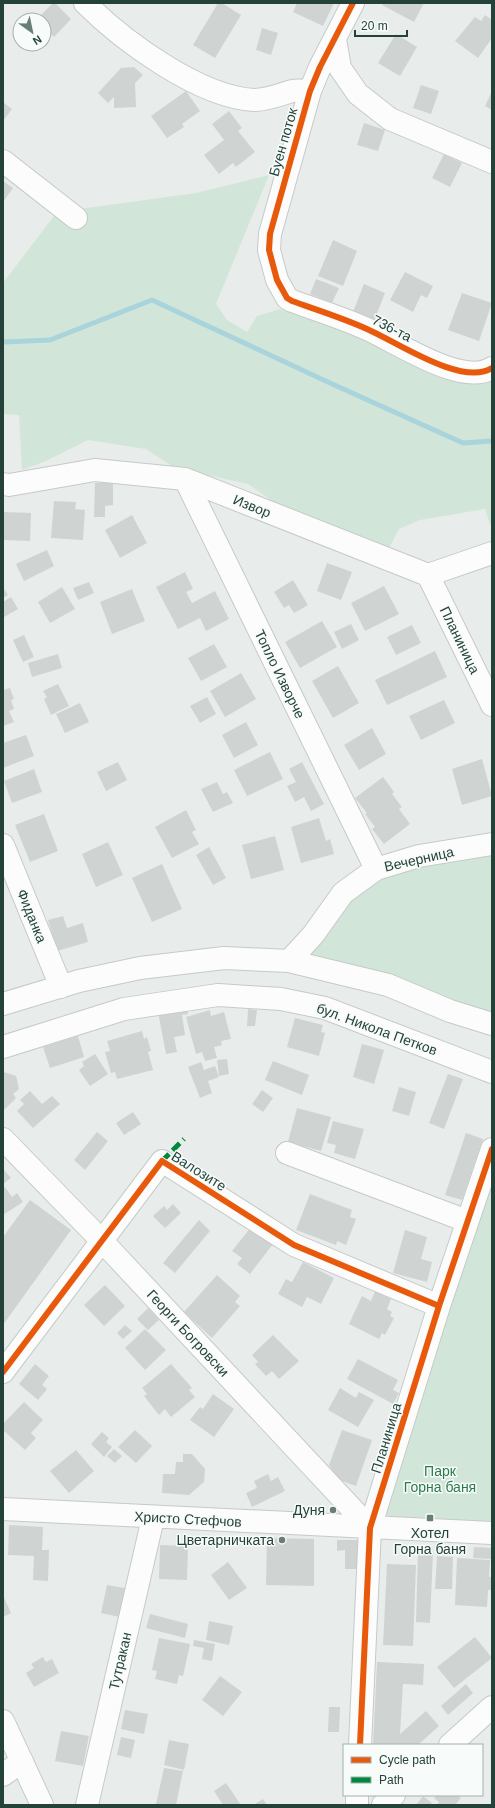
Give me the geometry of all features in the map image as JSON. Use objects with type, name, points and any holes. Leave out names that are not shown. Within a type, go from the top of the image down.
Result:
[{"type":"street","points":[[85,3],[123,37],[184,76],[217,92],[235,98],[255,100],[273,98],[292,91],[310,91]]},
{"type":"street","name":"Буен поток","points":[[284,294],[277,280],[271,262],[269,250],[270,234],[310,91],[353,3]]},
{"type":"street","points":[[335,39],[340,68],[358,94],[390,119],[492,162]]},
{"type":"street","points":[[3,161],[76,218]]},
{"type":"street","name":"736-та","points":[[284,294],[292,301],[367,328],[425,359],[456,371],[485,372],[492,368]]},
{"type":"street","name":"Извор","points":[[3,484],[9,485],[94,470],[185,479],[428,575]]},
{"type":"street","name":"Топло Изворче","points":[[185,479],[376,869]]},
{"type":"street","points":[[428,575],[492,553]]},
{"type":"street","name":"Планиница","points":[[428,575],[492,705]]},
{"type":"street","name":"Вечерница","points":[[289,961],[313,935],[343,893],[376,869],[419,856],[492,844]]},
{"type":"street","name":"Фиданка","points":[[3,845],[61,987]]},
{"type":"street","points":[[3,1004],[79,981],[148,967],[224,958],[289,961],[388,985],[450,1011],[492,1024]]},
{"type":"street","name":"бул. Никола Петков","points":[[3,1047],[124,1009],[218,995],[282,999],[325,1008],[492,1072]]},
{"type":"street","name":"Георги Богровски","points":[[3,1139],[102,1241],[370,1528]]},
{"type":"street","name":"Планиница","points":[[360,1744],[370,1528],[439,1306],[492,1149]]},
{"type":"street","points":[[286,1153],[467,1221]]},
{"type":"street","name":"Валозите","points":[[3,1372],[162,1161],[294,1245],[439,1306]]},
{"type":"street","name":"Христо Стефчов","points":[[3,1509],[153,1518],[492,1533]]},
{"type":"street","name":"Тутракан","points":[[88,1805],[153,1518]]},
{"type":"street","points":[[451,1744],[492,1707]]},
{"type":"street","points":[[3,1721],[42,1805]]},
{"type":"street","points":[[3,1775],[22,1761]]},
{"type":"street","points":[[383,1805],[393,1796]]},
{"type":"green space","points":[[269,175],[216,304],[227,320],[247,332],[257,316],[280,309],[492,379],[492,530],[485,509],[420,520],[399,529],[388,550],[281,507],[248,484],[175,468],[146,449],[88,440],[46,461],[22,470],[19,415],[3,414],[3,283],[57,212],[196,193]]},
{"type":"green space","points":[[492,844],[492,1024],[289,961],[376,869]]},
{"type":"green space","name":"Парк Горна баня","points":[[492,1149],[492,1533],[370,1528]]},
{"type":"building","points":[[53,3],[55,3],[71,19],[54,37],[52,35],[52,12],[44,12]]},
{"type":"building","points":[[218,3],[222,3],[241,15],[215,58],[193,45]]},
{"type":"building","points":[[297,3],[334,3],[323,26],[293,12]]},
{"type":"building","points":[[383,3],[424,3],[414,22],[382,5]]},
{"type":"building","points":[[485,15],[492,20],[492,38],[478,58],[455,41],[475,17],[481,21]]},
{"type":"building","points":[[262,28],[278,33],[271,55],[256,50]]},
{"type":"building","points":[[396,34],[417,47],[400,76],[378,63]]},
{"type":"building","points":[[134,67],[143,75],[135,83],[136,107],[114,108],[114,97],[108,103],[98,93],[121,68]]},
{"type":"building","points":[[421,85],[439,91],[431,114],[413,108]]},
{"type":"building","points":[[186,91],[200,111],[182,124],[184,127],[167,138],[151,116]]},
{"type":"building","points":[[492,91],[492,110],[485,106]]},
{"type":"building","points":[[3,102],[12,109],[3,121]]},
{"type":"building","points":[[229,111],[242,128],[238,131],[255,152],[236,167],[233,163],[219,174],[204,155],[224,140],[212,124]]},
{"type":"building","points":[[364,123],[385,130],[378,151],[357,145]]},
{"type":"building","points":[[444,154],[462,163],[450,187],[432,178]]},
{"type":"building","points":[[3,181],[13,188],[3,202]]},
{"type":"building","points":[[333,240],[357,251],[343,286],[318,276]]},
{"type":"building","points":[[405,272],[433,286],[427,298],[421,295],[413,312],[390,300]]},
{"type":"building","points":[[316,279],[339,288],[332,303],[310,294]]},
{"type":"building","points":[[364,284],[385,293],[374,321],[353,312]]},
{"type":"building","points":[[462,293],[492,303],[479,341],[448,330]]},
{"type":"building","points":[[95,483],[113,483],[113,505],[105,506],[105,517],[94,517]]},
{"type":"building","points":[[54,501],[76,502],[75,509],[85,510],[83,540],[51,538]]},
{"type":"building","points":[[4,512],[31,513],[30,541],[3,540]]},
{"type":"building","points":[[132,515],[147,543],[120,558],[105,530]]},
{"type":"building","points":[[47,550],[54,566],[24,581],[16,564]]},
{"type":"building","points":[[327,563],[352,572],[341,600],[317,591]]},
{"type":"building","points":[[185,572],[193,589],[186,592],[192,603],[215,591],[229,619],[206,631],[200,618],[178,629],[156,587]]},
{"type":"building","points":[[293,580],[308,605],[294,613],[289,605],[284,608],[274,592]]},
{"type":"building","points":[[89,582],[94,593],[78,600],[73,588]]},
{"type":"building","points":[[384,586],[399,614],[365,631],[351,603]]},
{"type":"building","points":[[3,587],[8,595],[3,598]]},
{"type":"building","points":[[62,587],[75,609],[50,623],[38,602]]},
{"type":"building","points":[[132,589],[145,621],[112,634],[100,602]]},
{"type":"building","points":[[11,597],[18,609],[4,617],[3,602]]},
{"type":"building","points":[[322,621],[337,647],[300,668],[285,642]]},
{"type":"building","points":[[351,624],[359,640],[342,649],[334,632]]},
{"type":"building","points":[[412,625],[421,643],[396,655],[387,637]]},
{"type":"building","points":[[24,635],[34,657],[23,662],[13,640]]},
{"type":"building","points":[[214,644],[227,667],[201,681],[188,658]]},
{"type":"building","points":[[435,651],[447,677],[387,705],[375,680]]},
{"type":"building","points":[[58,654],[62,668],[32,677],[28,663]]},
{"type":"building","points":[[338,666],[359,703],[333,718],[312,681]]},
{"type":"building","points":[[241,673],[256,699],[225,717],[210,691]]},
{"type":"building","points":[[58,684],[69,706],[51,715],[44,699],[47,697],[43,691]]},
{"type":"building","points":[[10,688],[14,699],[11,700],[14,709],[9,711],[14,722],[3,726],[3,690]]},
{"type":"building","points":[[207,697],[216,714],[200,723],[190,706]]},
{"type":"building","points":[[444,700],[455,723],[421,740],[409,716]]},
{"type":"building","points":[[80,703],[89,722],[65,733],[56,714]]},
{"type":"building","points":[[246,722],[258,745],[234,758],[222,735]]},
{"type":"building","points":[[372,728],[386,754],[359,770],[344,745]]},
{"type":"building","points":[[26,735],[34,756],[3,768],[3,743]]},
{"type":"building","points":[[270,752],[283,779],[247,796],[234,770]]},
{"type":"building","points":[[482,759],[492,796],[462,805],[452,769]]},
{"type":"building","points":[[118,762],[127,780],[106,791],[97,772]]},
{"type":"building","points":[[302,762],[324,804],[311,811],[304,797],[295,802],[287,786],[296,782],[289,769]]},
{"type":"building","points":[[34,769],[42,792],[12,803],[4,781]]},
{"type":"building","points":[[383,777],[394,792],[392,794],[402,807],[399,809],[410,824],[384,844],[372,829],[375,827],[365,814],[367,813],[355,798]]},
{"type":"building","points":[[217,782],[223,794],[227,792],[233,803],[213,812],[201,789]]},
{"type":"building","points":[[186,810],[196,830],[192,832],[199,844],[172,858],[155,827]]},
{"type":"building","points":[[44,814],[58,851],[30,862],[15,825]]},
{"type":"building","points":[[319,818],[326,841],[330,839],[334,854],[301,863],[291,827]]},
{"type":"building","points":[[275,836],[284,870],[251,879],[242,845]]},
{"type":"building","points":[[108,842],[123,875],[96,887],[82,854]]},
{"type":"building","points":[[209,847],[226,878],[213,885],[196,855]]},
{"type":"building","points":[[162,864],[182,909],[152,922],[132,878]]},
{"type":"building","points":[[63,916],[67,928],[83,923],[88,942],[57,951],[48,920]]},
{"type":"building","points":[[187,1007],[188,1014],[182,1015],[185,1035],[174,1037],[177,1052],[166,1054],[158,1012]]},
{"type":"building","points":[[248,1009],[257,1010],[255,1026],[247,1026]]},
{"type":"building","points":[[210,1010],[211,1016],[224,1012],[231,1039],[221,1041],[222,1045],[214,1047],[217,1058],[205,1061],[202,1052],[196,1054],[186,1017]]},
{"type":"building","points":[[295,1018],[323,1025],[321,1032],[325,1033],[319,1056],[287,1047]]},
{"type":"building","points":[[142,1031],[144,1039],[147,1037],[151,1051],[148,1052],[153,1070],[117,1079],[115,1072],[111,1073],[105,1052],[110,1051],[107,1041]]},
{"type":"building","points":[[78,1036],[84,1057],[50,1068],[43,1047]]},
{"type":"building","points":[[362,1044],[384,1050],[374,1084],[353,1077]]},
{"type":"building","points":[[95,1054],[108,1074],[90,1086],[79,1070],[84,1066],[82,1062]]},
{"type":"building","points":[[227,1059],[229,1074],[219,1076],[217,1060]]},
{"type":"building","points":[[273,1061],[309,1075],[302,1095],[265,1080]]},
{"type":"building","points":[[201,1062],[204,1070],[215,1066],[219,1077],[208,1081],[212,1093],[200,1098],[188,1067]]},
{"type":"building","points":[[4,1072],[16,1076],[19,1089],[13,1094],[16,1098],[3,1111]]},
{"type":"building","points":[[448,1074],[463,1079],[444,1129],[429,1123]]},
{"type":"building","points":[[399,1087],[416,1092],[409,1116],[392,1111]]},
{"type":"building","points":[[262,1090],[273,1098],[263,1112],[252,1104]]},
{"type":"building","points":[[30,1091],[42,1104],[52,1096],[60,1104],[33,1128],[17,1111],[24,1104],[20,1100]]},
{"type":"building","points":[[297,1108],[331,1117],[321,1151],[288,1142]]},
{"type":"building","points":[[133,1112],[141,1124],[124,1135],[116,1123]]},
{"type":"building","points":[[333,1121],[364,1129],[355,1159],[334,1153],[336,1145],[327,1143]]},
{"type":"building","points":[[97,1132],[108,1141],[85,1170],[74,1160]]},
{"type":"building","points":[[466,1133],[483,1139],[462,1200],[445,1195]]},
{"type":"building","points":[[3,1170],[11,1178],[3,1184]]},
{"type":"building","points":[[5,1187],[12,1197],[17,1193],[23,1202],[3,1215],[3,1188]]},
{"type":"building","points":[[310,1194],[352,1210],[350,1217],[356,1219],[346,1245],[337,1241],[336,1245],[296,1230]]},
{"type":"building","points":[[30,1200],[71,1230],[3,1325],[3,1237]]},
{"type":"building","points":[[173,1204],[181,1213],[165,1228],[153,1216],[164,1206],[167,1210]]},
{"type":"building","points":[[199,1220],[210,1231],[175,1273],[163,1263]]},
{"type":"building","points":[[251,1227],[273,1244],[250,1274],[237,1264],[242,1258],[232,1251]]},
{"type":"building","points":[[405,1230],[427,1237],[421,1259],[432,1262],[427,1282],[393,1273]]},
{"type":"building","points":[[303,1262],[334,1278],[321,1304],[307,1297],[302,1307],[278,1294],[286,1279],[292,1282]]},
{"type":"building","points":[[217,1275],[240,1296],[235,1302],[240,1306],[212,1338],[184,1312]]},
{"type":"building","points":[[105,1285],[125,1306],[104,1326],[84,1305]]},
{"type":"building","points":[[375,1291],[391,1299],[387,1309],[392,1312],[390,1316],[394,1318],[385,1335],[382,1333],[379,1339],[349,1324],[362,1296],[371,1301]]},
{"type":"building","points":[[148,1308],[159,1320],[148,1330],[137,1319]]},
{"type":"building","points":[[125,1325],[132,1331],[123,1339],[117,1333]]},
{"type":"building","points":[[145,1329],[166,1350],[145,1370],[125,1348]]},
{"type":"building","points":[[273,1335],[299,1361],[279,1379],[272,1371],[266,1376],[255,1364],[258,1362],[252,1355]]},
{"type":"building","points":[[358,1359],[398,1380],[393,1390],[399,1393],[393,1404],[347,1379]]},
{"type":"building","points":[[35,1364],[49,1376],[42,1385],[47,1389],[38,1400],[19,1384]]},
{"type":"building","points":[[171,1364],[192,1388],[189,1390],[195,1397],[171,1417],[165,1409],[159,1415],[144,1396],[147,1394],[142,1388]]},
{"type":"building","points":[[340,1388],[356,1398],[359,1392],[374,1400],[358,1427],[328,1410]]},
{"type":"building","points":[[213,1394],[234,1409],[214,1437],[190,1420],[200,1407],[203,1409]]},
{"type":"building","points":[[24,1402],[43,1420],[31,1433],[36,1438],[25,1450],[3,1430],[3,1424]]},
{"type":"building","points":[[135,1430],[152,1446],[136,1463],[118,1447]]},
{"type":"building","points":[[342,1430],[372,1440],[356,1486],[339,1480],[329,1465]]},
{"type":"building","points":[[102,1432],[109,1438],[106,1442],[112,1447],[104,1457],[91,1444]]},
{"type":"building","points":[[114,1449],[122,1456],[115,1463],[107,1456]]},
{"type":"building","points":[[76,1450],[94,1471],[69,1493],[50,1471]]},
{"type":"building","points":[[183,1454],[192,1454],[205,1469],[204,1482],[189,1495],[162,1493],[163,1474],[175,1474],[176,1462],[183,1462]]},
{"type":"building","points":[[268,1474],[271,1481],[278,1477],[285,1491],[252,1507],[246,1493],[257,1488],[254,1481]]},
{"type":"building","points":[[9,1525],[43,1527],[42,1550],[49,1550],[48,1581],[33,1580],[34,1556],[8,1555]]},
{"type":"building","points":[[267,1538],[314,1539],[314,1586],[266,1585]]},
{"type":"building","points":[[337,1540],[362,1540],[361,1569],[345,1569],[345,1550],[337,1551]]},
{"type":"building","points":[[160,1545],[188,1546],[187,1580],[159,1579]]},
{"type":"building","points":[[474,1547],[492,1548],[492,1559],[473,1558]]},
{"type":"building","points":[[418,1551],[433,1552],[430,1623],[416,1622]]},
{"type":"building","points":[[437,1556],[453,1557],[452,1589],[435,1589]]},
{"type":"building","points":[[457,1558],[490,1560],[489,1577],[492,1577],[492,1590],[488,1590],[487,1607],[455,1605]]},
{"type":"building","points":[[228,1562],[247,1588],[229,1600],[211,1575]]},
{"type":"building","points":[[387,1564],[416,1565],[413,1646],[383,1645]]},
{"type":"building","points":[[107,1585],[130,1589],[124,1618],[101,1613]]},
{"type":"building","points":[[3,1595],[11,1613],[3,1617]]},
{"type":"building","points":[[150,1614],[188,1624],[185,1638],[146,1628]]},
{"type":"building","points":[[209,1621],[233,1626],[229,1645],[206,1640]]},
{"type":"building","points":[[475,1637],[492,1658],[454,1688],[437,1667]]},
{"type":"building","points":[[159,1638],[190,1644],[183,1676],[179,1675],[177,1684],[155,1679],[157,1671],[152,1670]]},
{"type":"building","points":[[194,1640],[215,1644],[212,1661],[202,1659],[204,1648],[193,1646]]},
{"type":"building","points":[[43,1657],[46,1662],[52,1659],[59,1673],[34,1687],[26,1673],[34,1668],[31,1664]]},
{"type":"building","points":[[377,1662],[424,1664],[423,1685],[403,1684],[400,1734],[426,1711],[439,1726],[419,1744],[373,1744]]},
{"type":"building","points":[[220,1676],[242,1692],[223,1716],[202,1700]]},
{"type":"building","points":[[466,1684],[473,1693],[448,1715],[441,1706]]},
{"type":"building","points":[[329,1707],[340,1707],[339,1732],[328,1732]]},
{"type":"building","points":[[125,1710],[148,1714],[144,1734],[121,1729]]},
{"type":"building","points":[[61,1731],[89,1736],[83,1766],[55,1761]]},
{"type":"building","points":[[121,1737],[135,1740],[131,1758],[117,1755]]},
{"type":"building","points":[[169,1740],[189,1744],[184,1770],[164,1765]]},
{"type":"building","points":[[164,1768],[183,1771],[176,1805],[156,1804]]},
{"type":"building","points":[[226,1783],[241,1805],[223,1805],[214,1791]]},
{"type":"building","points":[[423,1796],[432,1803],[430,1805],[416,1805]]},
{"type":"building","points":[[436,1796],[458,1796],[461,1798],[455,1805],[437,1805],[439,1802],[434,1798]]},
{"type":"building","points":[[263,1799],[267,1805],[253,1805]]},
{"type":"waterway","points":[[3,342],[50,340],[152,300],[463,443],[492,441]]},
{"type":"marked path","points":[[162,1161],[184,1139]]},
{"type":"cycle path","points":[[353,3],[320,67],[310,91],[270,234],[269,250],[277,280],[287,298],[292,301],[358,325],[412,352],[447,367],[464,372],[479,372],[492,368]]},
{"type":"cycle path","points":[[360,1744],[370,1528],[439,1306],[492,1149]]},
{"type":"cycle path","points":[[3,1372],[162,1161],[294,1245],[439,1306]]},
{"type":"place","name":"Дуня","points":[[333,1510]]},
{"type":"place","name":"Хотел Горна баня","points":[[430,1518]]},
{"type":"place","name":"Цветарничката","points":[[282,1540]]}]
